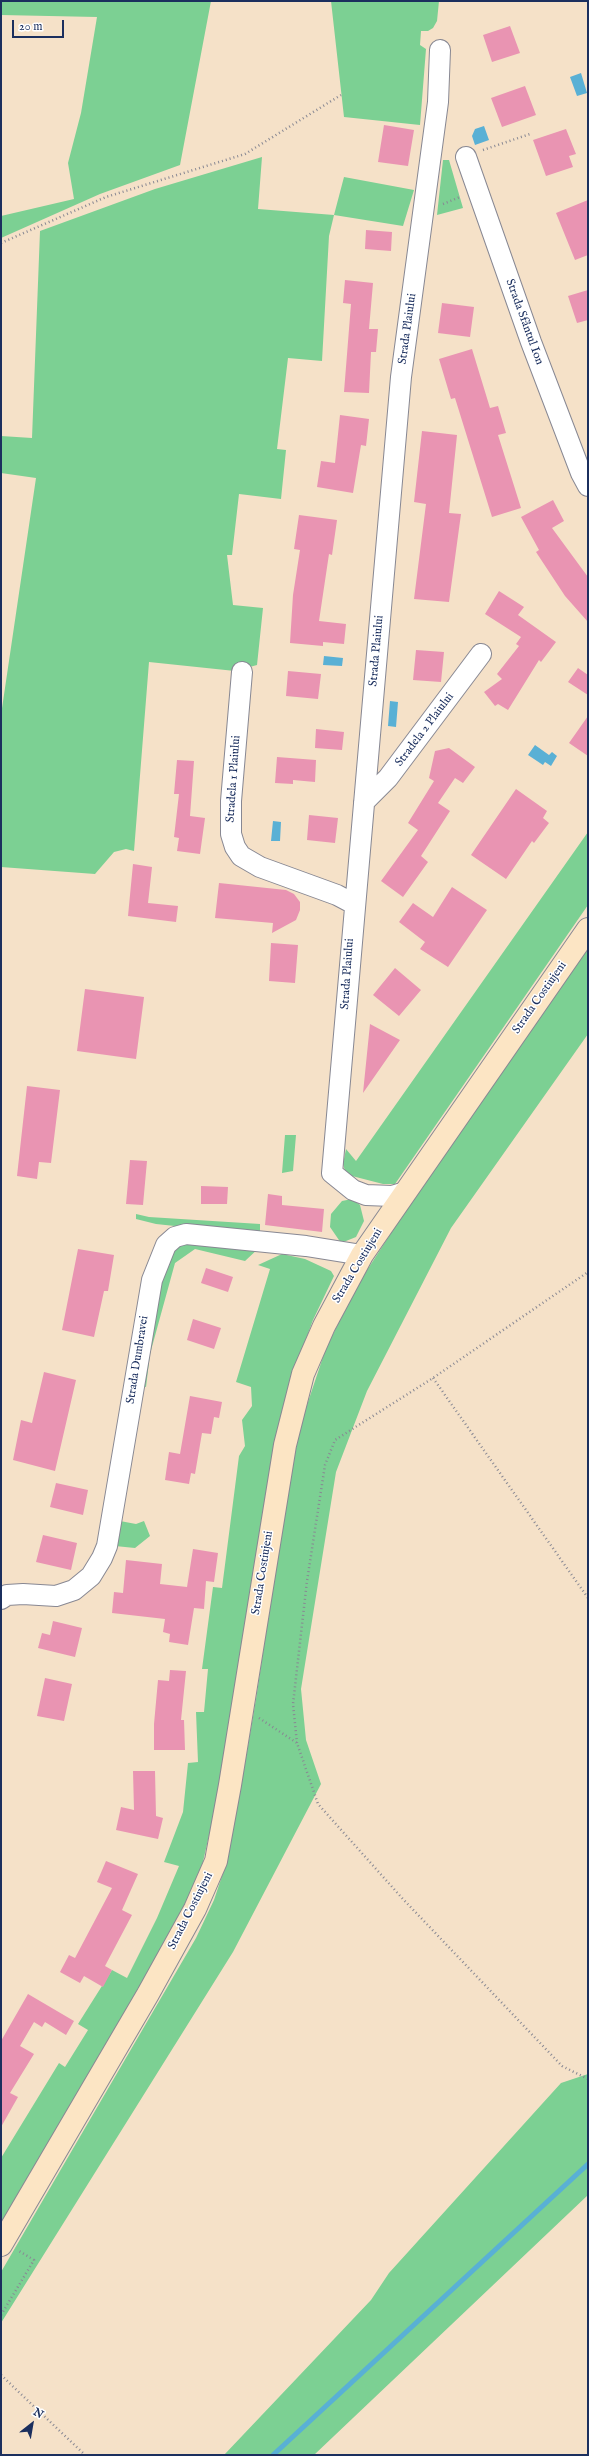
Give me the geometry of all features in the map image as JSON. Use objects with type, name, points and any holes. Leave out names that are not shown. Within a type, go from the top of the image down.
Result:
[{"type":"street","name":"Strada Plaiului","points":[[406,1192],[392,1196],[366,1195],[354,1190],[332,1173],[354,904],[401,377],[438,102],[440,50]]},
{"type":"street","name":"Strada Sfântul Ion","points":[[466,156],[531,342],[581,473],[588,486]]},
{"type":"street","name":"Stradela 2 Plaiului","points":[[364,802],[388,778],[481,654]]},
{"type":"street","name":"Stradela 1 Plaiului","points":[[242,672],[231,801],[231,834],[235,847],[241,856],[260,867],[337,895],[354,904]]},
{"type":"street","name":"Strada Costiujeni","points":[[2,2243],[102,2075],[207,1884],[221,1836],[265,1560],[293,1410],[303,1374],[324,1326],[362,1255],[588,929]]},
{"type":"street","name":"Strada Dumbravei","points":[[1,1599],[7,1596],[23,1594],[56,1596],[74,1590],[91,1576],[102,1558],[107,1546],[152,1280],[166,1245],[175,1237],[186,1234],[306,1246],[362,1255]]},
{"type":"path","points":[[1,243],[106,197],[245,154],[341,95]]},
{"type":"path","points":[[466,156],[530,134]]},
{"type":"path","points":[[424,212],[478,190]]},
{"type":"path","points":[[588,1272],[433,1378],[335,1440],[325,1465],[307,1581],[293,1704],[297,1743],[318,1804],[402,1898],[534,2038],[562,2066],[588,2079]]},
{"type":"path","points":[[433,1378],[588,1598]]},
{"type":"path","points":[[242,1707],[297,1743]]},
{"type":"path","points":[[1,2315],[34,2260],[2,2243]]},
{"type":"path","points":[[1,2376],[85,2455]]},
{"type":"green space","points":[[1,1],[211,1],[180,165],[100,194],[1,238],[1,216],[74,199],[68,163],[81,113],[97,17],[1,15]]},
{"type":"green space","points":[[331,1],[439,1],[437,21],[433,28],[428,31],[421,31],[420,45],[426,49],[420,125],[344,117]]},
{"type":"green space","points":[[262,157],[258,209],[334,215],[329,236],[322,361],[288,358],[277,449],[286,450],[281,499],[239,494],[232,555],[227,555],[233,605],[263,608],[257,665],[235,671],[149,662],[134,851],[126,849],[114,852],[95,874],[1,867],[1,715],[36,478],[1,473],[1,436],[32,438],[40,231],[155,189]]},
{"type":"green space","points":[[443,160],[449,160],[463,208],[437,215]]},
{"type":"green space","points":[[344,177],[414,190],[403,226],[334,215]]},
{"type":"green space","points":[[588,832],[588,905],[395,1184],[383,1184],[352,1176],[345,1171],[343,1164],[346,1149],[356,1161]]},
{"type":"green space","points":[[588,947],[588,1034],[451,1228],[367,1391],[336,1472],[301,1689],[306,1740],[321,1784],[233,1952],[1,2323],[1,2272],[196,1938],[214,1900],[224,1870],[240,1793],[256,1699],[290,1475],[303,1417],[326,1348],[360,1281],[428,1176]]},
{"type":"green space","points":[[285,1135],[296,1135],[293,1171],[282,1173]]},
{"type":"green space","points":[[352,1199],[360,1205],[364,1221],[356,1237],[341,1243],[330,1227],[331,1214],[342,1201]]},
{"type":"green space","points":[[136,1214],[149,1217],[260,1224],[260,1235],[156,1224],[136,1219]]},
{"type":"green space","points":[[180,1243],[260,1247],[245,1261],[195,1249],[175,1263],[150,1354],[146,1387],[140,1386],[163,1260]]},
{"type":"green space","points":[[282,1254],[305,1259],[331,1271],[334,1276],[313,1320],[288,1388],[213,1818],[202,1866],[181,1916],[141,1987],[1,2223],[1,2158],[59,2063],[65,2067],[88,2030],[78,2024],[112,1970],[127,1978],[157,1918],[179,1866],[164,1862],[183,1812],[188,1763],[198,1762],[196,1712],[204,1712],[208,1669],[202,1669],[213,1587],[222,1588],[239,1456],[245,1446],[242,1420],[252,1406],[251,1387],[236,1382],[270,1269],[258,1265]]},
{"type":"green space","points":[[120,1521],[136,1524],[144,1521],[150,1536],[135,1548],[115,1546]]},
{"type":"green space","points":[[588,2074],[588,2195],[314,2455],[224,2455],[371,2300],[389,2273],[561,2083]]},
{"type":"water","points":[[581,73],[587,93],[577,96],[570,77]]},
{"type":"water","points":[[484,126],[489,140],[475,145],[472,136],[475,129]]},
{"type":"water","points":[[324,656],[343,658],[342,666],[323,665]]},
{"type":"water","points":[[390,701],[398,702],[396,727],[388,726]]},
{"type":"water","points":[[535,745],[549,755],[552,752],[557,756],[551,766],[545,762],[543,765],[528,755]]},
{"type":"water","points":[[273,821],[281,822],[280,841],[271,841]]},
{"type":"building","points":[[510,26],[520,53],[492,62],[483,35]]},
{"type":"building","points":[[525,86],[536,115],[502,127],[491,98]]},
{"type":"building","points":[[384,125],[414,130],[408,166],[378,162]]},
{"type":"building","points":[[566,129],[576,154],[569,156],[573,167],[546,176],[533,140]]},
{"type":"building","points":[[588,200],[588,255],[575,260],[556,213]]},
{"type":"building","points":[[366,230],[392,232],[391,251],[365,249]]},
{"type":"building","points":[[345,280],[373,283],[369,329],[378,329],[376,352],[371,352],[369,393],[344,392],[351,304],[343,303]]},
{"type":"building","points":[[588,290],[588,320],[577,323],[568,296]]},
{"type":"building","points":[[442,303],[474,307],[470,337],[438,333]]},
{"type":"building","points":[[472,349],[490,408],[498,406],[506,433],[498,435],[521,508],[492,517],[455,398],[451,399],[439,359]]},
{"type":"building","points":[[340,415],[369,419],[366,446],[361,445],[353,493],[317,487],[321,461],[335,463]]},
{"type":"building","points":[[422,431],[457,435],[449,513],[461,514],[449,602],[414,599],[426,504],[414,502]]},
{"type":"building","points":[[553,500],[564,521],[552,528],[588,577],[588,622],[565,596],[536,552],[539,550],[521,517]]},
{"type":"building","points":[[299,515],[337,520],[332,555],[329,554],[319,621],[346,624],[344,644],[323,642],[323,646],[290,643],[293,595],[300,550],[294,549]]},
{"type":"building","points":[[499,591],[524,607],[518,615],[556,642],[541,662],[539,660],[508,710],[498,704],[495,706],[484,692],[502,679],[497,674],[519,646],[516,644],[521,637],[485,614]]},
{"type":"building","points":[[416,650],[444,652],[441,682],[413,680]]},
{"type":"building","points":[[578,668],[588,675],[588,695],[568,682]]},
{"type":"building","points":[[288,671],[321,674],[318,699],[286,696]]},
{"type":"building","points":[[588,716],[588,756],[569,743]]},
{"type":"building","points":[[316,729],[344,732],[342,750],[315,748]]},
{"type":"building","points":[[449,748],[475,767],[463,783],[455,778],[438,803],[450,811],[421,856],[428,862],[403,897],[381,881],[418,830],[408,823],[434,781],[429,778],[435,751]]},
{"type":"building","points":[[277,757],[316,760],[315,782],[293,780],[293,784],[275,783]]},
{"type":"building","points":[[177,760],[194,761],[190,816],[205,818],[200,854],[177,851],[179,838],[174,837],[179,794],[174,794]]},
{"type":"building","points":[[516,789],[547,811],[543,818],[549,823],[534,843],[532,841],[506,879],[471,855]]},
{"type":"building","points":[[309,815],[338,818],[335,843],[307,840]]},
{"type":"building","points":[[133,864],[152,867],[148,903],[178,906],[176,922],[128,916]]},
{"type":"building","points":[[219,883],[286,890],[294,894],[300,902],[300,910],[296,920],[272,933],[273,923],[215,918]]},
{"type":"building","points":[[452,887],[487,910],[448,967],[420,949],[425,942],[399,922],[413,903],[433,917]]},
{"type":"building","points":[[271,943],[298,945],[295,983],[269,981]]},
{"type":"building","points":[[395,968],[421,990],[399,1016],[373,995]]},
{"type":"building","points":[[85,989],[144,997],[136,1059],[77,1051]]},
{"type":"building","points":[[370,1024],[400,1040],[363,1093]]},
{"type":"building","points":[[27,1086],[60,1090],[51,1163],[39,1162],[37,1179],[17,1176]]},
{"type":"building","points":[[130,1160],[147,1161],[143,1205],[126,1204]]},
{"type":"building","points":[[201,1186],[228,1187],[227,1204],[201,1204]]},
{"type":"building","points":[[268,1194],[282,1196],[282,1205],[324,1209],[322,1232],[265,1225]]},
{"type":"building","points":[[78,1249],[114,1255],[108,1291],[104,1291],[94,1337],[62,1330]]},
{"type":"building","points":[[206,1268],[233,1277],[228,1292],[201,1283]]},
{"type":"building","points":[[193,1319],[221,1328],[214,1349],[187,1340]]},
{"type":"building","points":[[44,1372],[76,1380],[55,1471],[13,1460],[21,1420],[32,1423]]},
{"type":"building","points":[[190,1396],[222,1402],[219,1418],[214,1417],[211,1434],[202,1433],[195,1474],[191,1473],[189,1484],[165,1480],[169,1452],[180,1454]]},
{"type":"building","points":[[56,1483],[88,1490],[83,1515],[50,1507]]},
{"type":"building","points":[[43,1535],[77,1543],[71,1570],[36,1562]]},
{"type":"building","points":[[193,1549],[218,1553],[214,1582],[206,1581],[204,1609],[194,1608],[188,1645],[169,1642],[170,1634],[163,1632],[165,1619],[112,1613],[114,1592],[123,1593],[126,1560],[162,1564],[160,1584],[187,1587]]},
{"type":"building","points":[[53,1621],[82,1628],[75,1657],[38,1648],[42,1633],[50,1635]]},
{"type":"building","points":[[170,1670],[186,1671],[181,1720],[184,1720],[185,1750],[154,1750],[154,1724],[158,1680],[169,1681]]},
{"type":"building","points":[[45,1678],[72,1684],[64,1721],[37,1716]]},
{"type":"building","points":[[133,1771],[155,1771],[156,1816],[163,1818],[158,1839],[116,1830],[121,1807],[134,1810]]},
{"type":"building","points":[[106,1861],[138,1874],[122,1910],[132,1915],[105,1966],[112,1970],[103,1987],[84,1976],[80,1983],[60,1972],[69,1955],[75,1958],[112,1888],[97,1882]]},
{"type":"building","points":[[28,1994],[74,2021],[66,2035],[45,2022],[42,2027],[34,2022],[20,2046],[34,2054],[10,2093],[18,2097],[1,2127],[1,2041]]},
{"type":"waterway","points":[[273,2455],[588,2164]]}]
